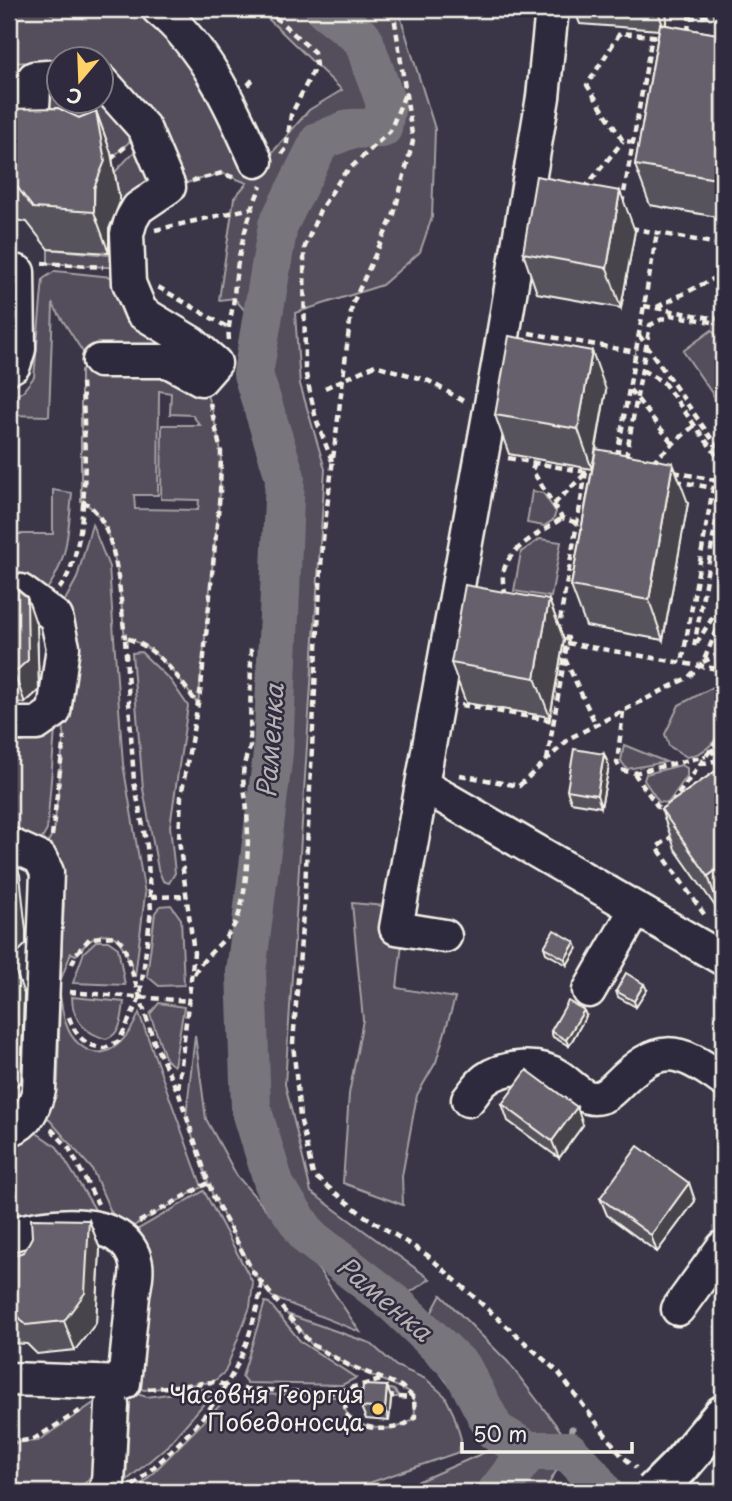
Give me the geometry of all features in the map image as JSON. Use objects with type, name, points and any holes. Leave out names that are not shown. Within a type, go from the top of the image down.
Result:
[{"type":"main road","points":[[648,1483],[680,1466],[723,1415]]},
{"type":"lane","points":[[158,9],[182,28],[219,83],[255,177]]},
{"type":"lane","points":[[445,936],[396,928],[489,418],[543,97],[552,9]]},
{"type":"lane","points":[[9,134],[23,132],[30,124],[34,76]]},
{"type":"lane","points":[[116,96],[144,128],[169,187],[138,208],[131,220],[127,234],[138,274],[129,283],[141,312],[192,343],[208,371]]},
{"type":"lane","points":[[9,368],[14,365],[19,349],[18,272]]},
{"type":"lane","points":[[99,361],[168,361],[208,371]]},
{"type":"lane","points":[[9,590],[21,590],[56,617],[63,647],[54,712],[37,724],[9,724]]},
{"type":"lane","points":[[424,786],[723,959]]},
{"type":"lane","points":[[9,844],[40,858],[47,872],[39,1090],[21,1121]]},
{"type":"lane","points":[[589,991],[636,909]]},
{"type":"lane","points":[[468,1100],[488,1077],[532,1068],[550,1071],[586,1097],[595,1098],[607,1095],[640,1062],[656,1056],[684,1057],[723,1080]]},
{"type":"lane","points":[[9,1235],[29,1229],[67,1226],[113,1233],[127,1242],[136,1265],[114,1390],[108,1483],[116,1491]]},
{"type":"lane","points":[[678,1309],[723,1247]]},
{"type":"lane","points":[[9,1379],[114,1390]]},
{"type":"path","points":[[169,187],[222,173],[255,177],[273,165],[285,149],[291,115],[316,65],[314,52],[267,9]]},
{"type":"path","points":[[393,9],[413,141],[394,214],[352,305],[322,548],[306,888],[293,1043],[300,1117],[313,1175],[363,1215],[426,1255],[558,1372],[621,1455],[648,1483]]},
{"type":"path","points":[[679,35],[688,37],[690,9]]},
{"type":"path","points":[[689,18],[723,14]]},
{"type":"path","points":[[623,141],[587,85],[620,33],[670,39]]},
{"type":"path","points":[[621,214],[652,36]]},
{"type":"path","points":[[332,462],[316,419],[305,370],[304,249],[320,210],[343,175],[390,131],[405,93]]},
{"type":"path","points":[[623,141],[634,142]]},
{"type":"path","points":[[586,200],[584,189],[623,141]]},
{"type":"path","points":[[178,1091],[194,953],[179,840],[181,796],[198,705],[220,493],[221,452],[208,371],[230,346],[227,327],[234,298],[236,268],[252,208],[255,177]]},
{"type":"path","points":[[148,238],[151,231],[252,208]]},
{"type":"path","points":[[618,226],[723,245]]},
{"type":"path","points":[[615,470],[657,233]]},
{"type":"path","points":[[18,272],[25,262],[138,274],[227,327]]},
{"type":"path","points":[[656,308],[723,274]]},
{"type":"path","points":[[644,306],[723,322]]},
{"type":"path","points":[[629,464],[625,460],[650,325],[671,315],[723,322]]},
{"type":"path","points":[[536,334],[636,352]]},
{"type":"path","points":[[639,335],[723,464]]},
{"type":"path","points":[[43,608],[67,579],[83,526],[82,370],[99,361]]},
{"type":"path","points":[[325,388],[375,365],[429,381],[489,418]]},
{"type":"path","points":[[642,370],[663,382],[723,455]]},
{"type":"path","points":[[629,389],[673,444]]},
{"type":"path","points":[[658,469],[646,467],[697,423]]},
{"type":"path","points":[[499,456],[605,475]]},
{"type":"path","points":[[535,463],[532,470],[562,518],[577,523]]},
{"type":"path","points":[[671,471],[714,480],[721,488],[694,647],[723,601]]},
{"type":"path","points":[[554,504],[586,473]]},
{"type":"path","points":[[557,636],[586,473]]},
{"type":"path","points":[[663,479],[713,488],[682,663]]},
{"type":"path","points":[[67,1011],[74,1030],[83,1042],[105,1048],[119,1041],[140,998],[151,897],[147,846],[134,782],[125,638],[110,540],[92,506],[81,501]]},
{"type":"path","points":[[510,605],[501,580],[503,565],[508,558],[562,518]]},
{"type":"path","points":[[701,664],[723,616]]},
{"type":"path","points":[[544,634],[568,638],[547,760]]},
{"type":"path","points":[[125,638],[149,649],[185,686],[198,705]]},
{"type":"path","points":[[567,643],[701,664],[723,670]]},
{"type":"path","points":[[192,978],[202,960],[232,931],[242,897],[247,809],[242,789],[244,762],[250,748],[251,646]]},
{"type":"path","points":[[460,775],[519,786],[570,738],[688,677],[701,664],[723,652]]},
{"type":"path","points":[[565,658],[596,725]]},
{"type":"path","points":[[439,701],[554,721]]},
{"type":"path","points":[[623,711],[617,763],[621,770],[634,773],[706,756]]},
{"type":"path","points":[[40,858],[54,831],[57,811],[64,734],[61,719],[54,712]]},
{"type":"path","points":[[634,773],[658,807],[668,808],[723,733]]},
{"type":"path","points":[[712,748],[721,780]]},
{"type":"path","points":[[700,764],[723,760]]},
{"type":"path","points":[[679,831],[657,847],[714,928]]},
{"type":"path","points":[[151,897],[188,896]]},
{"type":"path","points":[[69,970],[76,954],[90,938],[115,936],[123,943],[154,1042],[178,1091],[208,1183],[261,1283],[311,1344],[348,1365],[401,1386],[414,1398],[416,1410],[410,1422],[373,1428],[357,1424],[344,1411],[348,1399],[369,1395]]},
{"type":"path","points":[[66,1001],[67,981]]},
{"type":"path","points":[[65,991],[190,1001]]},
{"type":"path","points":[[21,1121],[69,1147],[113,1233],[128,1229],[208,1183]]},
{"type":"path","points":[[116,1491],[173,1450],[218,1402],[228,1386],[250,1333],[261,1294],[261,1283]]},
{"type":"path","points":[[9,1443],[34,1439],[64,1421],[98,1395],[114,1390],[144,1390],[213,1382],[228,1386],[331,1393],[385,1379]]},
{"type":"path","points":[[383,1395],[414,1398]]},
{"type":"shaded area","points":[[9,9],[41,9],[51,14],[137,14],[162,26],[258,169],[309,110],[342,90],[258,9],[398,9],[435,129],[432,217],[420,252],[382,285],[295,313],[300,384],[325,469],[285,1084],[311,1192],[430,1279],[394,1303],[309,1237],[275,1187],[251,1108],[246,972],[273,753],[285,477],[253,374],[259,327],[234,298],[219,300],[234,198],[247,183],[222,173],[186,183],[116,80],[116,46],[46,46],[46,61],[9,63]]},
{"type":"shaded area","points":[[116,111],[144,128],[111,159],[48,149],[48,116],[116,116]]},
{"type":"shaded area","points":[[148,137],[169,187],[120,268],[48,263],[48,249],[108,255],[117,235],[119,215],[113,174]]},
{"type":"shaded area","points":[[55,271],[121,278],[192,343],[86,357],[53,305],[49,416],[9,415],[9,400],[23,391],[34,377],[43,279]]},
{"type":"shaded area","points":[[712,330],[723,346],[723,398],[718,402],[683,351]]},
{"type":"shaded area","points":[[99,361],[201,379],[212,409],[221,452],[220,493],[198,705],[167,665],[147,648],[125,638],[119,583],[110,542],[94,510],[81,501],[81,370]],"holes":[[[159,391],[171,393],[170,414],[192,415],[200,425],[162,425],[161,499],[199,500],[198,510],[135,509],[134,495],[158,495]]]},
{"type":"shaded area","points":[[53,490],[72,493],[69,522],[61,562],[40,598],[9,586],[9,534],[53,534]]},
{"type":"shaded area","points":[[532,491],[543,493],[556,512],[553,520],[544,526],[527,523]]},
{"type":"shaded area","points":[[92,524],[109,567],[123,764],[145,894],[135,977],[120,942],[106,934],[97,936],[76,955],[71,953],[60,982],[64,903],[44,849],[54,831],[64,734],[56,617],[77,578]]},
{"type":"shaded area","points":[[540,539],[561,542],[551,597],[514,591],[521,552]]},
{"type":"shaded area","points":[[141,652],[171,681],[188,706],[170,826],[175,873],[169,883],[163,881],[158,869],[143,789],[132,653]]},
{"type":"shaded area","points":[[715,686],[723,687],[719,731],[709,747],[687,757],[669,746],[665,734],[679,705]]},
{"type":"shaded area","points":[[55,730],[47,830],[37,848],[9,833],[9,741],[23,742]]},
{"type":"shaded area","points":[[624,745],[666,762],[627,769],[621,761]]},
{"type":"shaded area","points":[[681,765],[687,768],[687,776],[668,803],[659,802],[644,780],[646,774]]},
{"type":"shaded area","points":[[352,903],[384,906],[381,935],[402,943],[397,988],[455,998],[436,1062],[417,1095],[402,1176],[403,1205],[343,1183],[349,1094],[363,1020]]},
{"type":"shaded area","points":[[171,905],[181,919],[184,985],[159,986],[147,976],[155,913],[160,906]]},
{"type":"shaded area","points":[[96,941],[108,941],[118,948],[125,985],[73,983],[84,952]]},
{"type":"shaded area","points":[[60,994],[70,1034],[89,1051],[99,1053],[116,1046],[130,1031],[139,1013],[202,1187],[128,1229],[111,1212],[92,1169],[47,1117],[58,1081]]},
{"type":"shaded area","points":[[72,997],[124,1002],[120,1024],[115,1033],[106,1039],[86,1029],[74,1012]]},
{"type":"shaded area","points":[[159,1003],[184,1007],[174,1066],[166,1060],[150,1014]]},
{"type":"shaded area","points":[[195,1035],[206,1119],[237,1176],[319,1270],[360,1332],[272,1297],[253,1272],[213,1196],[186,1117]]},
{"type":"shaded area","points":[[35,1132],[57,1147],[102,1221],[9,1229],[9,1146],[22,1143]]},
{"type":"shaded area","points":[[204,1191],[253,1283],[250,1307],[225,1372],[213,1382],[144,1390],[137,1387],[142,1376],[145,1262],[130,1234]]},
{"type":"shaded area","points":[[441,1295],[508,1362],[569,1442],[568,1451],[544,1492],[394,1492],[497,1447],[416,1342]]},
{"type":"shaded area","points":[[265,1302],[269,1303],[301,1342],[356,1378],[342,1385],[247,1383],[242,1377]]},
{"type":"shaded area","points":[[287,1314],[370,1343],[396,1366],[426,1379],[445,1396],[454,1415],[461,1439],[459,1452],[343,1492],[204,1492],[203,1484],[136,1490],[232,1393],[336,1397],[378,1386],[394,1390],[400,1397],[352,1397],[344,1407],[349,1418],[364,1425],[392,1428],[415,1417],[414,1398],[408,1391],[348,1365],[311,1344]]},
{"type":"shaded area","points":[[203,1389],[215,1391],[167,1446],[126,1481],[130,1403],[105,1401],[94,1472],[82,1487],[9,1492],[9,1443],[38,1441],[104,1396],[130,1392],[147,1397]]},
{"type":"building","points":[[660,24],[723,35],[723,138],[716,179],[635,165]]},
{"type":"building","points":[[46,108],[46,116],[97,116],[105,161],[94,188],[94,212],[33,208],[12,180],[9,180],[9,109]]},
{"type":"building","points":[[536,176],[620,191],[607,268],[523,253]]},
{"type":"building","points":[[509,336],[592,351],[578,429],[495,415]]},
{"type":"building","points":[[596,449],[673,463],[649,600],[571,586]]},
{"type":"building","points":[[465,585],[549,600],[535,678],[451,663]]},
{"type":"building","points":[[17,589],[27,597],[28,660],[14,673],[9,673],[9,590]]},
{"type":"building","points":[[574,749],[604,754],[597,795],[567,790]]},
{"type":"building","points":[[723,766],[723,865],[708,876],[661,809]]},
{"type":"building","points":[[9,845],[16,901],[15,915],[9,921]]},
{"type":"building","points":[[554,930],[575,942],[565,959],[544,947]]},
{"type":"building","points":[[9,960],[13,964],[9,1053]]},
{"type":"building","points":[[626,973],[644,984],[634,1001],[616,991]]},
{"type":"building","points":[[568,1001],[584,1010],[566,1040],[551,1031]]},
{"type":"building","points":[[527,1070],[577,1107],[552,1141],[502,1104]]},
{"type":"building","points":[[638,1146],[689,1183],[651,1235],[600,1198]]},
{"type":"building","points":[[31,1219],[89,1220],[85,1293],[64,1321],[26,1325],[16,1314],[9,1314],[9,1257],[24,1252],[32,1237]]},
{"type":"building","points":[[363,1385],[387,1386],[385,1409],[361,1407]]},
{"type":"waterway","name":"Раменка","points":[[325,9],[363,39],[386,104],[382,128],[350,129],[320,141],[278,225],[253,374],[285,477],[273,753],[246,972],[251,1108],[275,1187],[309,1237],[394,1303],[462,1368],[495,1431],[529,1451]]},
{"type":"waterway","points":[[568,1451],[572,1429]]},
{"type":"waterway","points":[[497,1492],[529,1451],[568,1451],[603,1492]]},
{"type":"place","name":"Часовня Георгия Победоносца","points":[[378,1409]]}]
